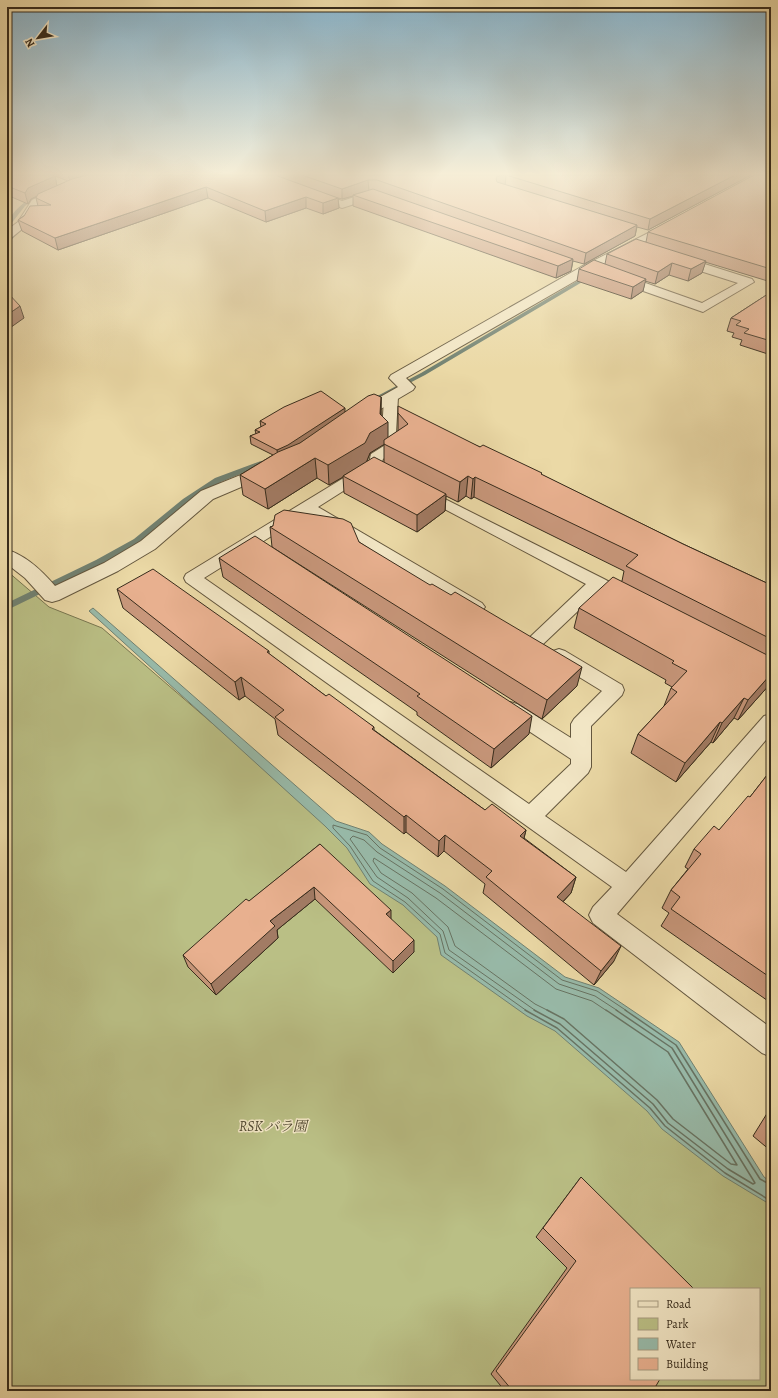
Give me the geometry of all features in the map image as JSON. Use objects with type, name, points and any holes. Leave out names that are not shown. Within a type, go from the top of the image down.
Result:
[{"type":"street","points":[[344,424],[408,387],[396,378],[594,270],[642,248],[647,240]]},
{"type":"street","points":[[570,265],[594,270],[703,308],[748,282],[667,256]]},
{"type":"street","points":[[7,556],[21,564],[46,587],[52,595],[111,567],[148,545],[206,496],[282,464]]},
{"type":"lane","points":[[391,397],[389,434],[399,443],[376,457],[381,469],[307,507],[258,546],[192,578],[628,886]]},
{"type":"lane","points":[[409,484],[639,605]]},
{"type":"lane","points":[[307,507],[488,614]]},
{"type":"lane","points":[[530,817],[581,767],[581,724],[615,690],[528,638],[598,583]]},
{"type":"lane","points":[[495,699],[581,755]]},
{"type":"lane","points":[[771,721],[601,915],[771,1044]]},
{"type":"green space","name":"RSK バラ園","points":[[7,571],[49,607],[102,628],[771,1206],[771,1391],[7,1391]]},
{"type":"water","points":[[93,608],[336,821],[369,832],[382,844],[445,886],[565,977],[599,988],[679,1042],[764,1177],[771,1182],[771,1205],[723,1176],[662,1129],[647,1111],[555,1031],[527,1016],[441,955],[437,937],[403,905],[370,884],[347,848],[325,826],[89,611]]},
{"type":"building","points":[[484,240],[519,240],[573,259],[558,266]]},
{"type":"building","points":[[549,240],[609,240],[586,253]]},
{"type":"building","points":[[634,240],[640,240],[706,261],[691,269],[672,263],[658,272],[607,254]]},
{"type":"building","points":[[675,240],[771,240],[771,269]]},
{"type":"building","points":[[594,260],[646,279],[633,287],[579,269]]},
{"type":"building","points":[[7,292],[20,306],[7,315]]},
{"type":"building","points":[[771,292],[771,341],[744,333],[749,329],[736,325],[741,321],[731,318]]},
{"type":"building","points":[[321,391],[345,408],[288,445],[277,450],[250,436],[260,432],[255,430],[266,424],[260,421],[284,407]]},
{"type":"building","points":[[374,394],[381,397],[380,414],[388,422],[370,433],[365,443],[328,465],[315,458],[265,489],[240,475],[278,452],[300,443],[368,396]]},
{"type":"building","points":[[398,406],[480,447],[483,445],[542,473],[541,474],[683,544],[771,585],[771,639],[626,566],[638,555],[475,477],[473,479],[468,476],[460,482],[384,444],[384,440],[408,424],[398,413]]},
{"type":"building","points":[[374,457],[446,494],[417,515],[343,476]]},
{"type":"building","points":[[284,510],[343,519],[351,523],[359,542],[430,585],[432,584],[451,595],[455,592],[582,667],[547,700],[270,527],[273,526],[275,515]]},
{"type":"building","points":[[255,536],[532,716],[494,749],[417,696],[420,694],[219,558]]},
{"type":"building","points":[[153,569],[269,651],[267,652],[326,696],[329,694],[374,727],[372,729],[485,810],[492,804],[526,830],[520,836],[576,877],[557,897],[621,946],[601,971],[486,877],[492,871],[445,835],[439,841],[406,815],[404,817],[275,717],[284,710],[241,677],[235,682],[117,589]]},
{"type":"building","points":[[613,577],[771,657],[771,674],[748,700],[744,698],[722,723],[720,722],[685,763],[638,734],[677,692],[671,688],[687,671],[672,663],[674,661],[579,608]]},
{"type":"building","points":[[771,770],[771,978],[671,909],[680,897],[671,890],[701,854],[694,849],[714,826],[719,830],[748,796],[750,797]]},
{"type":"building","points":[[320,844],[391,910],[386,914],[414,940],[393,961],[314,887],[270,921],[275,926],[211,984],[183,955],[246,899],[249,901]]},
{"type":"building","points":[[771,1119],[771,1126],[768,1124]]},
{"type":"building","points":[[581,1177],[693,1288],[630,1288],[630,1380],[659,1380],[653,1391],[511,1391],[512,1390],[496,1371],[576,1261],[543,1228]]},
{"type":"waterway","points":[[367,403],[423,374],[591,275]]},
{"type":"waterway","points":[[7,607],[99,562],[137,541],[186,501],[218,480],[264,463]]}]
